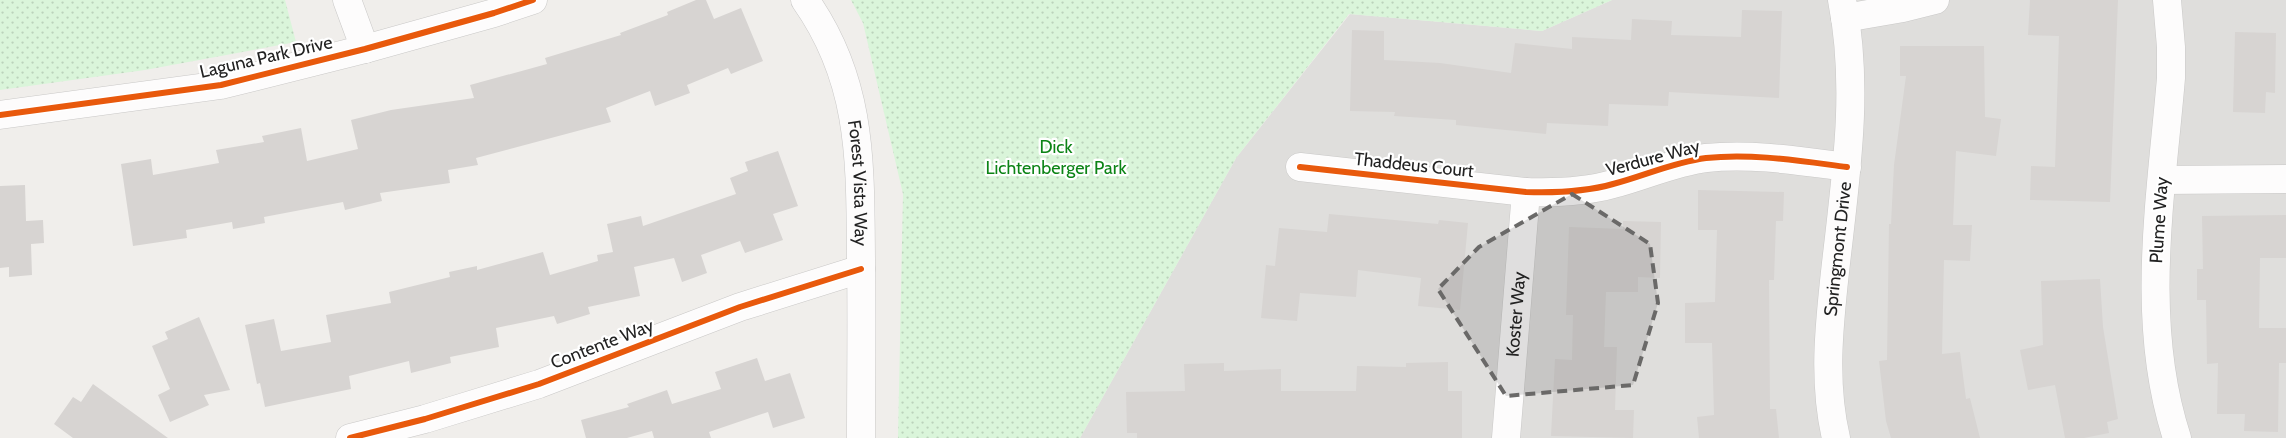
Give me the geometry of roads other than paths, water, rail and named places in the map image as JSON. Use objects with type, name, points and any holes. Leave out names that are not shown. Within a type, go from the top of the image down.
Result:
[{"type":"street","points":[[346,0],[365,49]]},
{"type":"street","name":"Laguna Park Drive","points":[[0,115],[221,85],[365,49],[533,0]]},
{"type":"street","name":"Forest Vista Way","points":[[805,0],[821,23],[844,78],[852,108],[860,157],[862,438]]},
{"type":"street","points":[[1844,9],[1903,8],[1935,0]]},
{"type":"street","name":"Plume Way","points":[[2167,0],[2171,47],[2171,78],[2162,180],[2155,298],[2158,353],[2171,419],[2178,438]]},
{"type":"street","name":"Springmont Drive","points":[[1836,438],[1830,394],[1828,336],[1851,120],[1852,86],[1844,9]]},
{"type":"street","name":"Verdure Way","points":[[1526,192],[1582,190],[1613,184],[1674,164],[1705,158],[1768,158],[1847,166]]},
{"type":"street","name":"Thaddeus Court","points":[[1300,168],[1526,192]]},
{"type":"street","points":[[2162,180],[2286,180]]},
{"type":"street","name":"Koster Way","points":[[1506,438],[1526,192]]},
{"type":"street","name":"Contente Way","points":[[350,438],[425,419],[539,384],[740,307],[861,269]]},
{"type":"park label","name":"Dick Lichtenberger Park","points":[[1056,157]]}]
